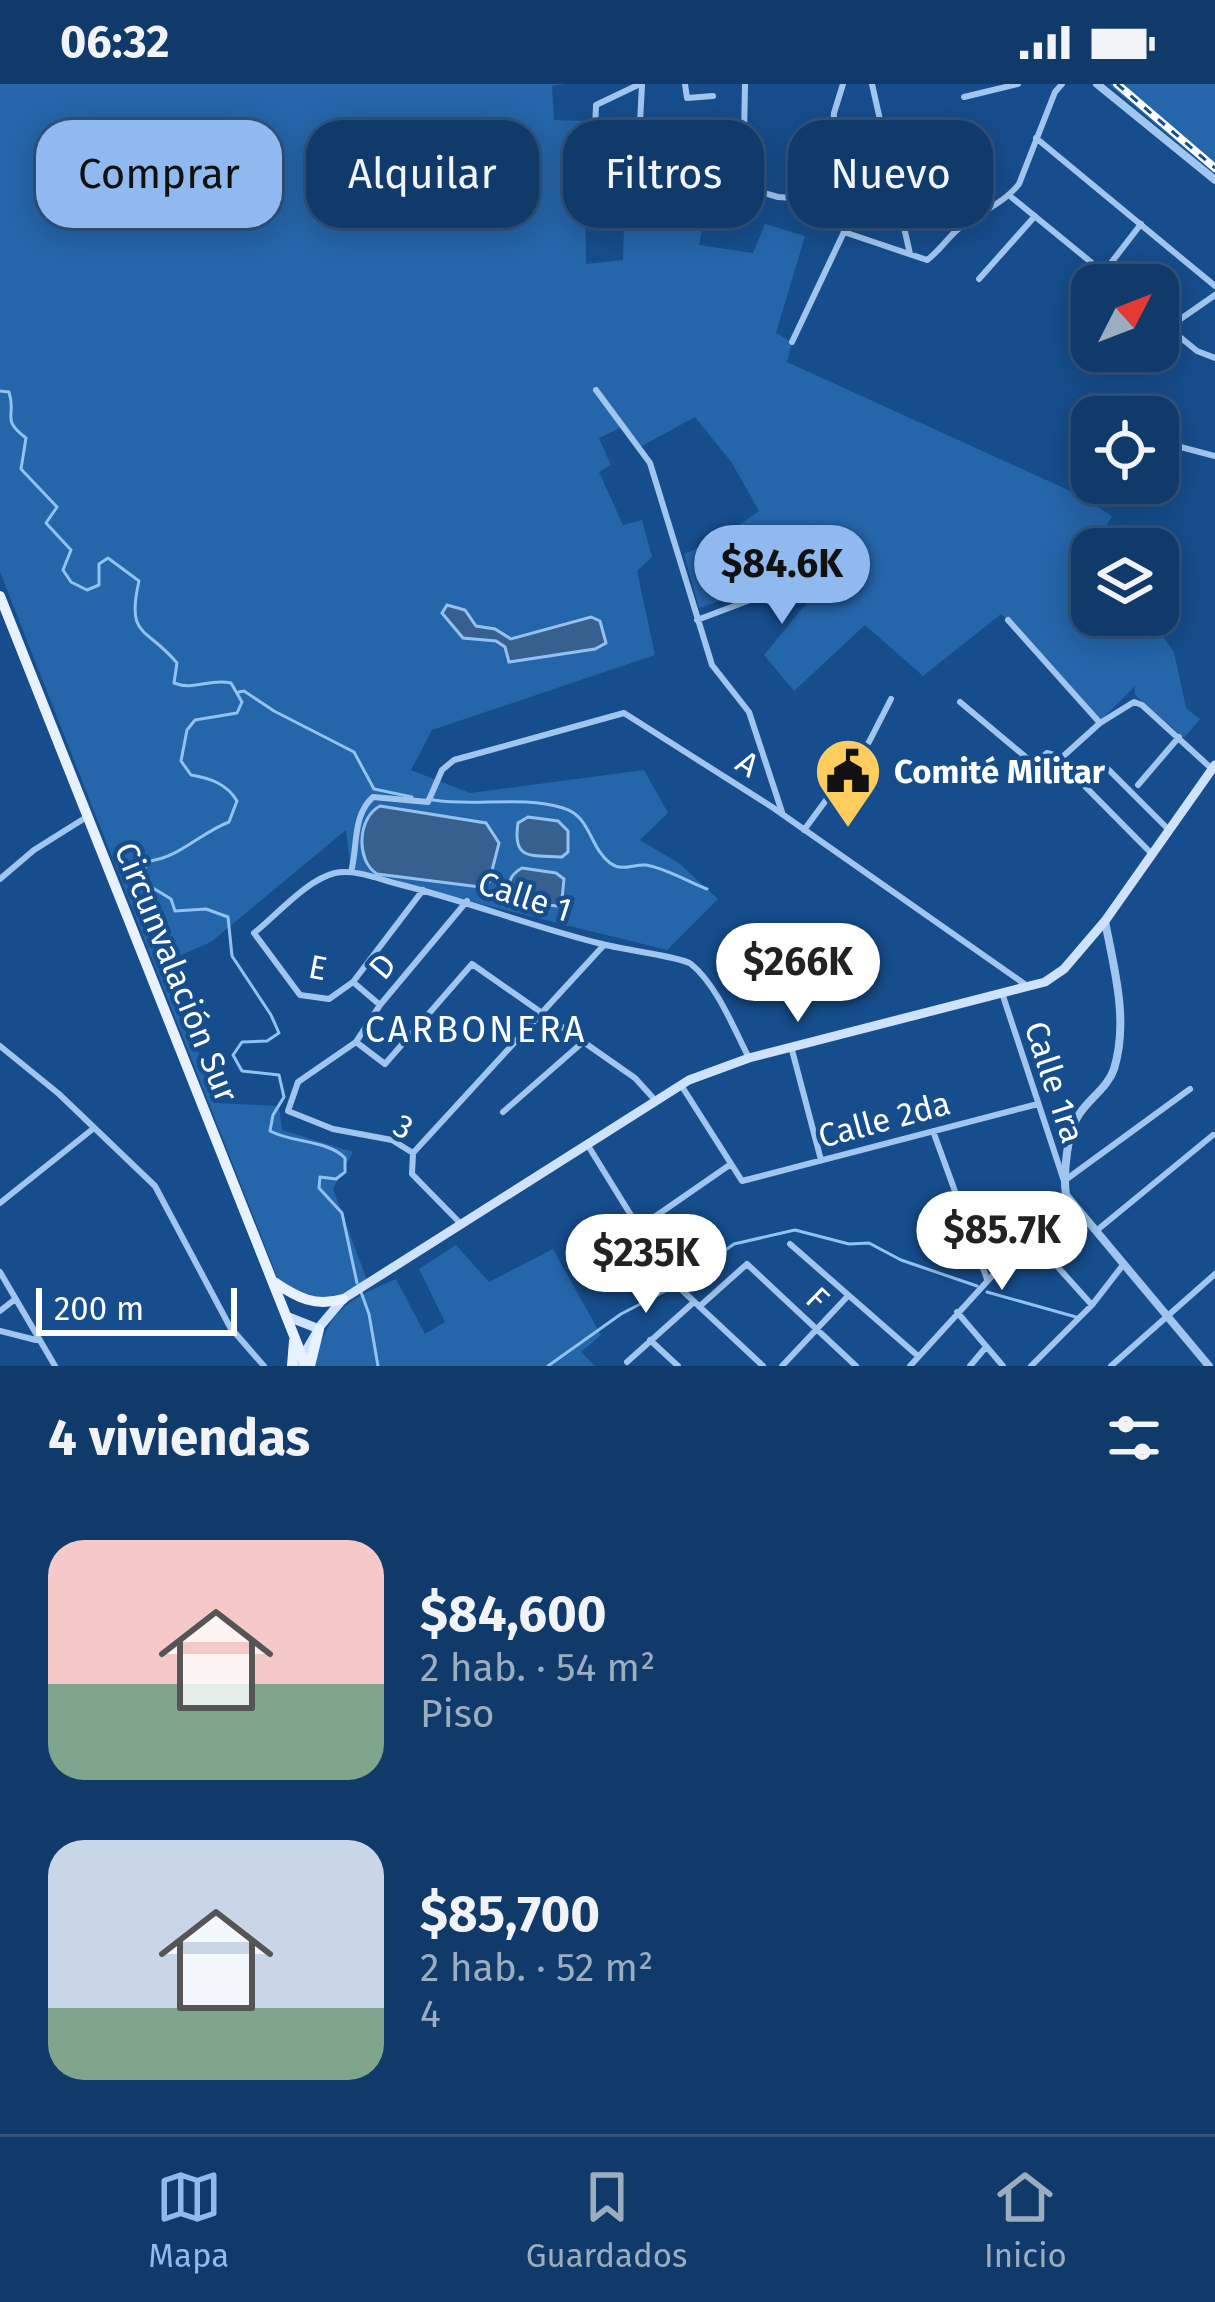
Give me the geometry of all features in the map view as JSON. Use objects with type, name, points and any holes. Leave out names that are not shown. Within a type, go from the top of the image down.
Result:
[{"type":"main road","name":"Circunvalación Sur","points":[[0,596],[273,1281],[301,1364]]},
{"type":"main road","points":[[273,1281],[306,1301],[329,1304],[354,1293],[681,1085],[749,1058],[1030,988],[1064,969],[1105,921],[1150,852],[1214,770]]},
{"type":"main road","points":[[301,1364],[319,1329],[354,1293]]},
{"type":"main road","points":[[286,1316],[319,1329]]},
{"type":"street","points":[[595,120],[596,105],[641,84],[640,120]]},
{"type":"street","points":[[685,84],[687,98],[713,96]]},
{"type":"street","points":[[745,84],[743,187],[788,198]]},
{"type":"street","points":[[833,120],[843,84]]},
{"type":"street","points":[[872,84],[910,254]]},
{"type":"street","points":[[964,97],[1018,84]]},
{"type":"street","points":[[844,232],[927,260],[933,256],[958,228],[1010,196],[1062,84]]},
{"type":"street","points":[[1097,84],[1215,180]]},
{"type":"street","points":[[1036,138],[1215,290],[1179,319]]},
{"type":"street","points":[[1010,196],[1094,264]]},
{"type":"street","points":[[979,279],[1035,216]]},
{"type":"street","points":[[1110,264],[1141,224]]},
{"type":"street","points":[[792,342],[843,228]]},
{"type":"street","points":[[1179,337],[1215,358]]},
{"type":"street","points":[[596,390],[650,463],[712,665],[749,712],[783,815]]},
{"type":"street","points":[[1179,447],[1215,456]]},
{"type":"street","points":[[697,620],[758,598],[782,606],[825,556]]},
{"type":"street","points":[[1008,620],[1100,723]]},
{"type":"street","points":[[804,830],[868,742],[891,699]]},
{"type":"street","points":[[960,702],[1034,764],[1050,753],[1059,760],[1150,852]]},
{"type":"street","points":[[1059,760],[1100,723],[1133,702],[1214,770]]},
{"type":"street","name":"A","points":[[352,872],[358,820],[367,802],[384,796],[428,802],[442,770],[454,760],[623,713],[783,815],[1030,988]]},
{"type":"street","points":[[1138,785],[1179,737]]},
{"type":"street","points":[[1108,769],[1168,829]]},
{"type":"street","points":[[0,879],[34,850],[85,818]]},
{"type":"street","name":"Calle 1","points":[[352,872],[467,901],[604,945],[682,959],[693,965],[749,1058]]},
{"type":"street","name":"E","points":[[352,872],[320,880],[254,933],[300,995],[329,999],[353,982],[424,890]]},
{"type":"street","name":"D","points":[[288,1111],[298,1082],[356,1042],[380,1005],[467,901]]},
{"type":"street","points":[[1105,921],[1120,1001],[1119,1045],[1110,1079],[1074,1122],[1066,1195],[1209,1366]]},
{"type":"street","points":[[412,1153],[604,945]]},
{"type":"street","points":[[356,1042],[385,1064],[472,964],[635,1078],[655,1100]]},
{"type":"street","points":[[353,982],[380,1005]]},
{"type":"street","name":"Calle 1ra","points":[[1003,996],[1064,1181]]},
{"type":"street","points":[[502,1112],[583,1042]]},
{"type":"street","points":[[0,1046],[155,1186],[230,1327],[264,1366]]},
{"type":"street","points":[[792,1050],[821,1160]]},
{"type":"street","points":[[640,1227],[730,1164],[681,1085]]},
{"type":"street","points":[[1064,1181],[1190,1089]]},
{"type":"street","name":"Calle 2da","points":[[730,1164],[742,1181],[1037,1104]]},
{"type":"street","name":"3","points":[[288,1111],[333,1129],[392,1140],[412,1153],[412,1174],[462,1225]]},
{"type":"street","points":[[0,1203],[94,1128]]},
{"type":"street","points":[[933,1131],[987,1279]]},
{"type":"street","points":[[1096,1231],[1213,1136]]},
{"type":"street","points":[[587,1144],[671,1280],[763,1366]]},
{"type":"street","points":[[910,1366],[1066,1195]]},
{"type":"street","points":[[1029,1235],[1092,1305]]},
{"type":"street","points":[[790,1244],[918,1357]]},
{"type":"street","name":"F","points":[[697,1304],[747,1264],[856,1366]]},
{"type":"street","points":[[1031,1366],[1092,1305],[1123,1265]]},
{"type":"street","points":[[0,1272],[55,1366]]},
{"type":"street","points":[[1111,1366],[1215,1274]]},
{"type":"street","points":[[782,1366],[848,1297]]},
{"type":"street","points":[[0,1311],[14,1300]]},
{"type":"street","points":[[626,1362],[697,1304]]},
{"type":"street","points":[[956,1312],[1003,1366]]},
{"type":"street","points":[[0,1331],[40,1341]]},
{"type":"street","points":[[650,1340],[678,1366]]},
{"type":"street","points":[[970,1366],[986,1347]]},
{"type":"shaded area","points":[[0,84],[565,84],[552,86],[554,120],[563,120],[563,228],[585,228],[586,264],[623,260],[624,228],[702,228],[699,245],[753,253],[765,224],[805,236],[776,333],[792,342],[787,362],[1071,491],[1071,504],[1093,504],[1112,516],[1105,528],[1071,528],[1071,636],[1162,636],[1174,652],[1186,708],[1200,719],[1184,738],[1135,695],[1135,686],[1101,720],[1001,614],[923,676],[865,625],[794,691],[764,655],[841,561],[809,524],[784,551],[790,570],[760,588],[699,608],[684,554],[719,539],[759,511],[732,463],[695,417],[642,446],[622,427],[599,438],[611,465],[599,472],[623,525],[642,520],[652,557],[637,571],[655,655],[432,730],[411,770],[470,793],[644,770],[668,813],[640,840],[680,864],[718,899],[667,950],[351,872],[346,830],[211,942],[165,962],[217,1103],[279,1106],[282,1130],[353,1152],[333,1189],[367,1280],[342,1294],[322,1298],[278,1279],[0,572]]},
{"type":"shaded area","points":[[1108,84],[1215,84],[1215,174]]},
{"type":"shaded area","points":[[447,605],[465,610],[476,626],[495,629],[511,639],[591,617],[600,621],[606,643],[595,649],[509,662],[505,647],[496,641],[463,638],[442,613]]},
{"type":"shaded area","points":[[380,806],[486,823],[499,843],[489,882],[480,887],[377,874],[365,859],[362,839],[367,819]]},
{"type":"shaded area","points":[[528,817],[558,821],[568,831],[568,852],[562,857],[521,850],[518,823]]},
{"type":"shaded area","points":[[522,868],[556,873],[564,879],[557,906],[515,902],[509,883]]},
{"type":"shaded area","points":[[456,1245],[489,1282],[553,1249],[601,1335],[581,1352],[595,1366],[314,1366],[325,1333],[341,1310],[396,1279],[425,1334],[445,1322],[419,1269]]},
{"type":"waterway","name":"CARBONERA","points":[[0,391],[9,392],[11,421],[26,438],[21,469],[57,507],[46,523],[71,550],[63,570],[71,582],[87,590],[99,585],[99,564],[108,558],[139,581],[137,622],[177,663],[174,683],[231,683],[242,702],[237,713],[195,720],[187,730],[181,761],[191,775],[217,783],[233,795],[237,801],[229,822],[171,855],[150,861],[144,869],[148,885],[171,899],[175,911],[206,909],[228,917],[232,956],[279,1033],[267,1041],[242,1042],[233,1055],[242,1071],[279,1075],[284,1097],[270,1131],[329,1148],[345,1158],[345,1172],[336,1179],[320,1177],[319,1188],[342,1213],[357,1283]]},
{"type":"waterway","points":[[239,692],[354,752],[374,789],[412,797]]},
{"type":"waterway","points":[[433,800],[531,802],[563,808],[579,818],[614,866],[653,867],[707,889]]},
{"type":"waterway","points":[[680,1282],[734,1244],[795,1230],[849,1244],[869,1243],[901,1260],[977,1286]]},
{"type":"waterway","points":[[548,1366],[621,1314],[671,1288]]},
{"type":"waterway","name":"CARBONERA","points":[[361,1292],[378,1366]]},
{"type":"waterway","points":[[987,1292],[1076,1317]]},
{"type":"railway","points":[[1117,84],[1215,168]]},
{"type":"place","name":"Comité Militar","points":[[848,830]]},
{"type":"district","name":"CARBONERA","points":[[476,1029]]}]
